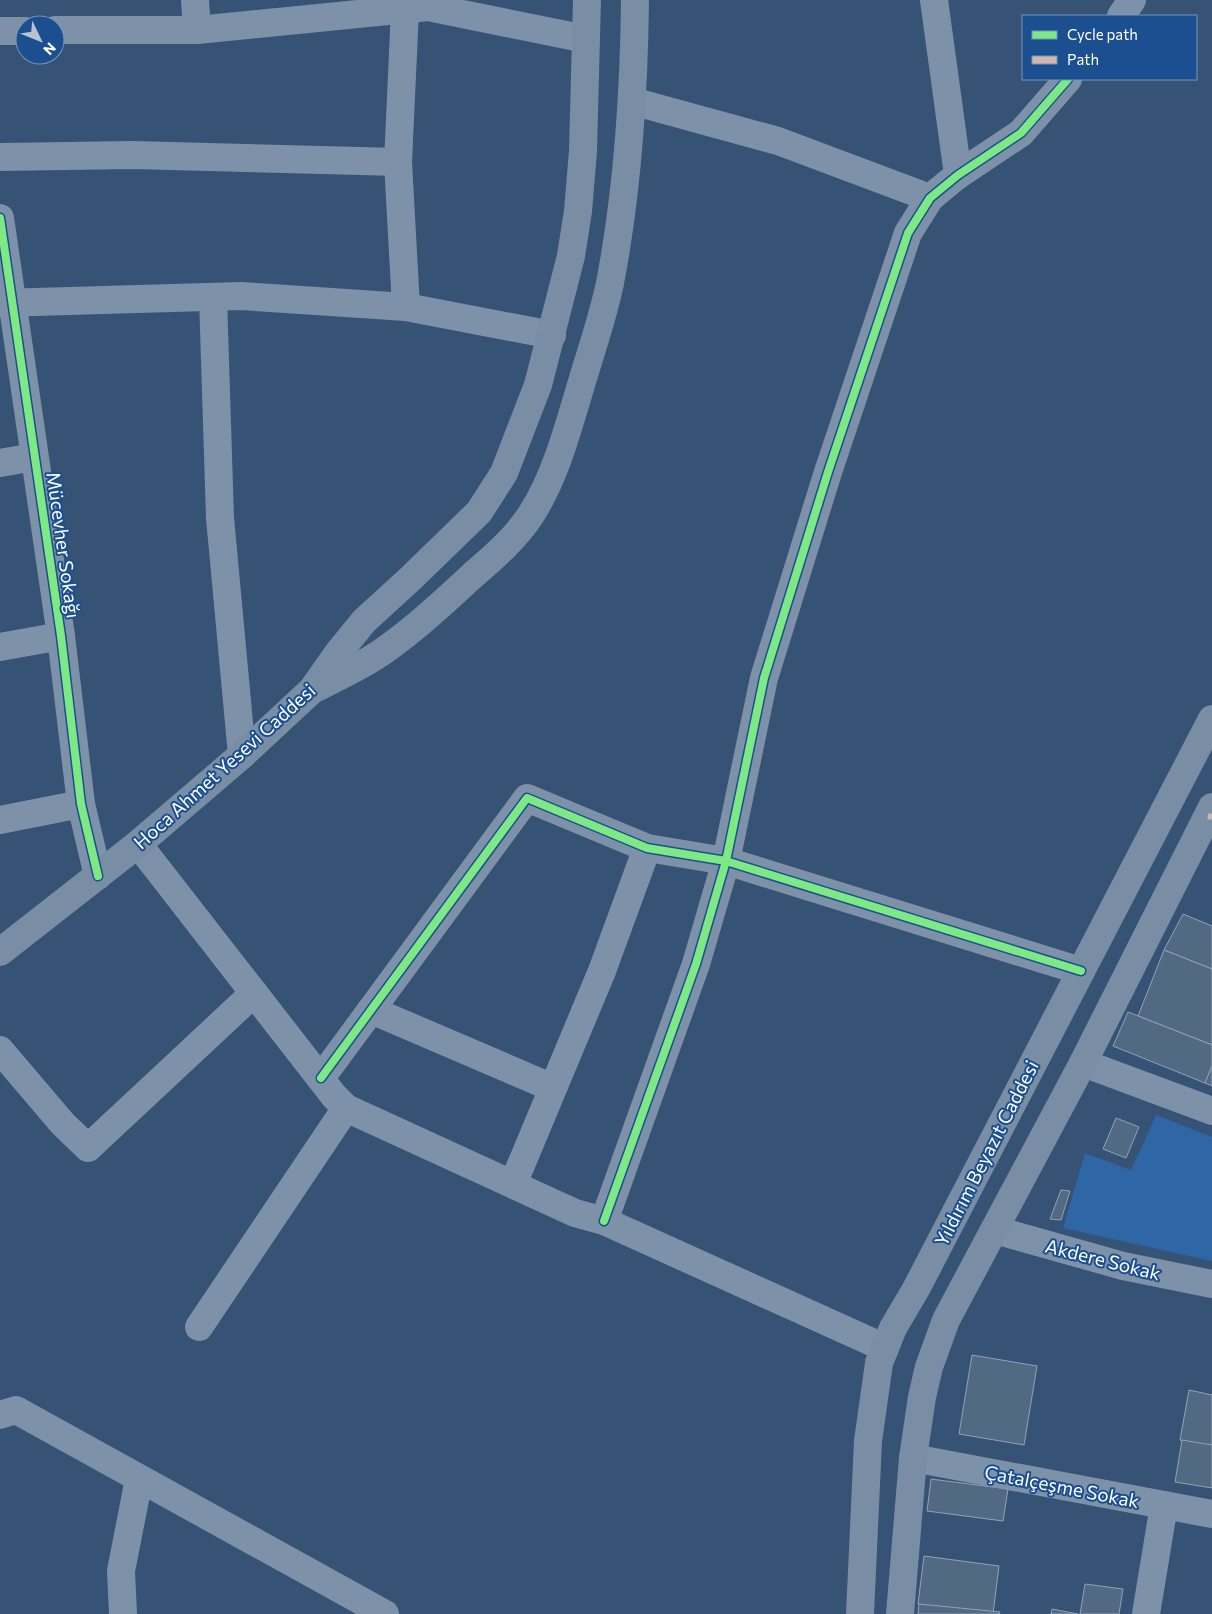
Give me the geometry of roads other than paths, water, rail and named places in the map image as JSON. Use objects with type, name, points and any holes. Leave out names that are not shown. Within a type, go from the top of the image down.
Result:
[{"type":"main road","name":"Hoca Ahmet Yesevi Caddesi","points":[[0,952],[138,844],[242,755],[312,690],[338,653],[364,621],[432,559],[479,512],[504,473],[538,385],[571,256],[578,211],[583,151],[587,0]]},
{"type":"main road","points":[[312,690],[356,667],[392,645],[431,614],[500,551],[531,515],[547,487],[567,432],[610,285],[629,156],[635,0]]},
{"type":"main road","name":"Yıldırım Beyazıt Caddesi","points":[[860,1614],[868,1442],[880,1363],[885,1348],[893,1328],[916,1289],[1212,720]]},
{"type":"main road","points":[[900,1614],[913,1458],[928,1374],[946,1320],[1083,1062],[1212,807]]},
{"type":"street","points":[[195,0],[197,30]]},
{"type":"street","points":[[934,0],[958,175]]},
{"type":"street","points":[[1122,15],[1132,0]]},
{"type":"street","points":[[406,307],[398,162],[420,6]]},
{"type":"street","points":[[65,30],[197,30],[420,6],[586,40]]},
{"type":"street","points":[[0,31],[15,30]]},
{"type":"street","points":[[604,1221],[696,964],[726,861],[764,678],[828,472],[908,233],[930,198],[958,175],[1021,133],[1067,80]]},
{"type":"street","points":[[632,101],[778,141],[930,198]]},
{"type":"street","points":[[0,157],[132,155],[398,162]]},
{"type":"street","name":"Mücevher Sokağı","points":[[0,218],[6,303],[34,457],[61,636],[81,804],[98,876]]},
{"type":"street","points":[[6,303],[241,296],[406,307],[552,335]]},
{"type":"street","points":[[213,297],[220,518],[242,755]]},
{"type":"street","points":[[0,463],[34,457]]},
{"type":"street","points":[[0,647],[61,636]]},
{"type":"street","points":[[321,1078],[527,798],[647,848],[726,861],[1081,970]]},
{"type":"street","points":[[0,820],[81,804]]},
{"type":"street","points":[[138,844],[334,1096],[346,1108],[575,1213],[604,1221],[885,1348]]},
{"type":"street","points":[[513,1184],[602,971],[647,848]]},
{"type":"street","points":[[0,1050],[63,1124],[88,1148],[254,993]]},
{"type":"street","points":[[371,1010],[553,1088]]},
{"type":"street","points":[[1083,1062],[1212,1111]]},
{"type":"street","points":[[199,1327],[346,1108]]},
{"type":"street","name":"Akdere Sokak","points":[[995,1230],[1123,1266],[1212,1284]]},
{"type":"street","points":[[5,1406],[384,1614]]},
{"type":"street","name":"Çatalçeşme Sokak","points":[[913,1458],[1212,1514]]},
{"type":"street","points":[[122,1614],[120,1571],[139,1479]]},
{"type":"street","points":[[1146,1614],[1164,1505]]}]
